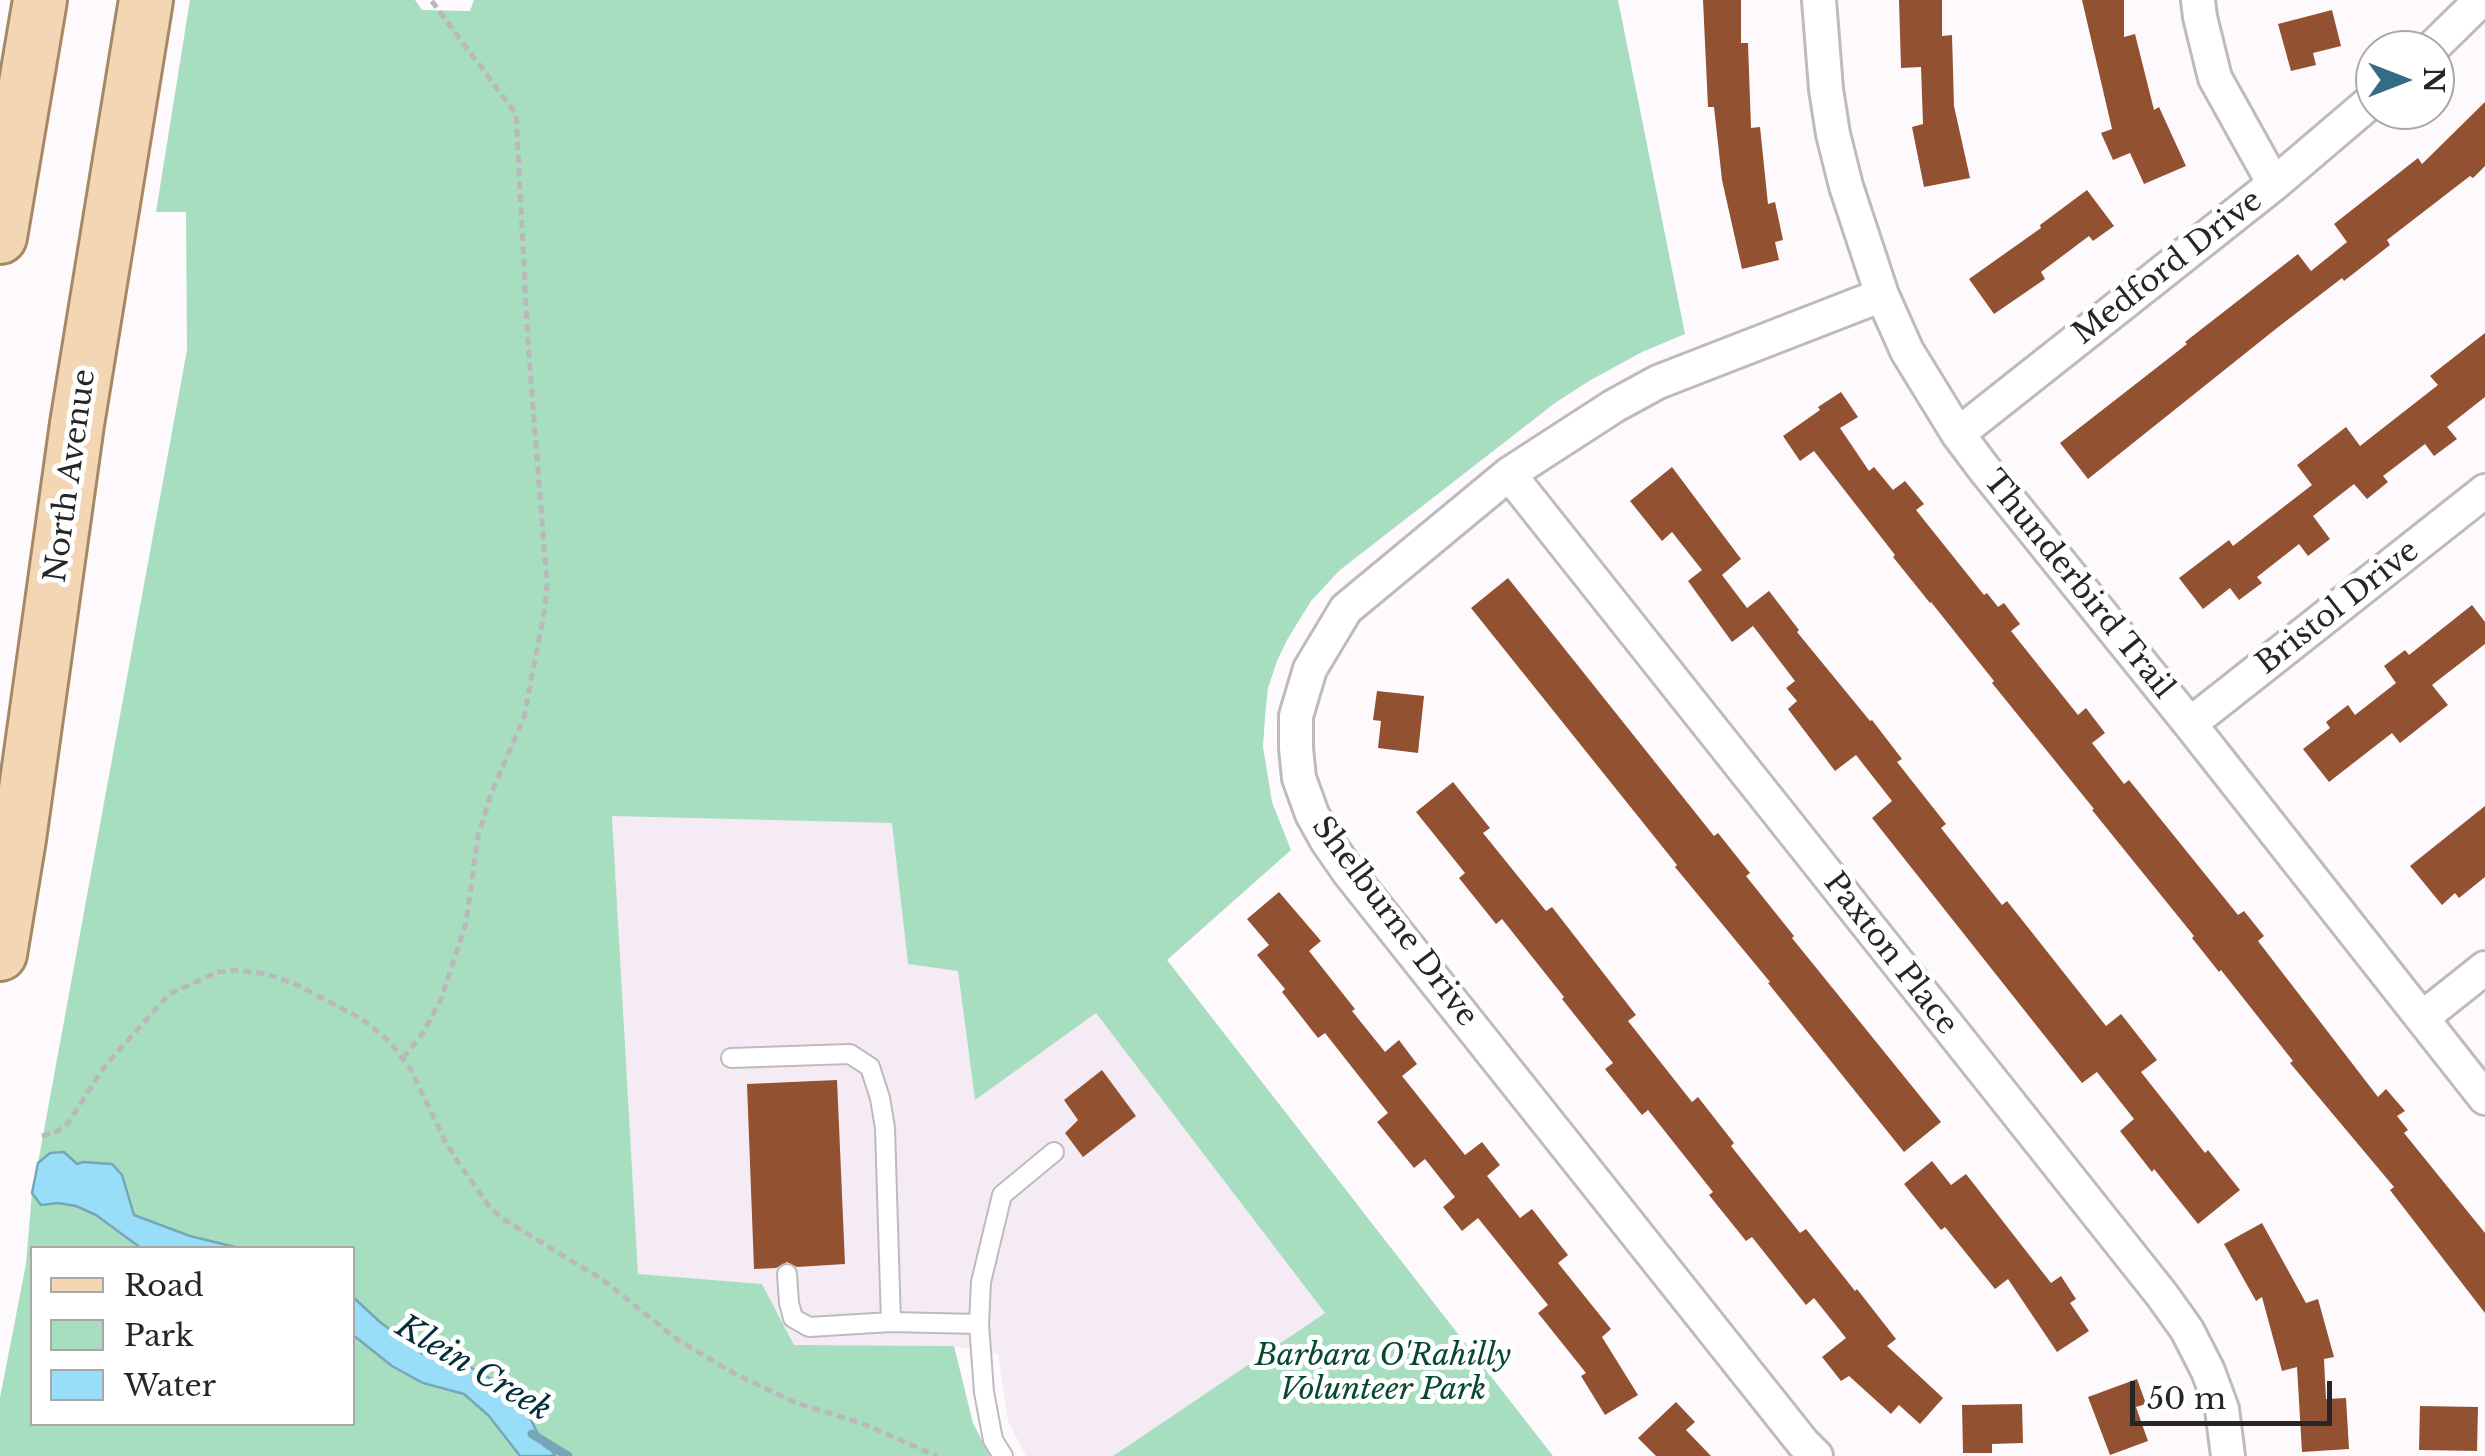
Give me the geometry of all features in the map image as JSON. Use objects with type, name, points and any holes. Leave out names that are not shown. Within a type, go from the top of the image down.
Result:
[{"type":"main road","points":[[0,237],[40,0]]},
{"type":"main road","name":"North Avenue","points":[[0,954],[77,424],[146,0]]},
{"type":"street","name":"Thunderbird Trail","points":[[1819,0],[1833,134],[1882,295],[1906,351],[1958,434],[2485,1098]]},
{"type":"street","points":[[2198,0],[2214,78],[2274,184]]},
{"type":"street","points":[[2450,30],[2481,0]]},
{"type":"street","name":"Medford Drive","points":[[1958,434],[2274,184],[2355,115]]},
{"type":"street","name":"Shelburne Drive","points":[[1816,1456],[1350,874],[1312,814],[1299,778],[1296,716],[1310,669],[1346,610],[1509,474],[1658,382],[1882,295]]},
{"type":"street","name":"Paxton Place","points":[[1509,474],[2162,1295],[2208,1371],[2222,1409],[2228,1456]]},
{"type":"street","name":"Bristol Drive","points":[[2190,724],[2485,491]]},
{"type":"street","points":[[2422,1018],[2485,968]]},
{"type":"lane","points":[[731,1058],[850,1054],[870,1067],[885,1128],[891,1322]]},
{"type":"lane","points":[[1002,1456],[993,1440],[984,1392],[978,1324],[981,1282],[1002,1195],[1054,1152]]},
{"type":"lane","points":[[787,1274],[793,1318],[808,1327],[891,1322],[978,1324]]},
{"type":"path","points":[[403,1058],[423,1033],[441,999],[466,923],[478,836],[524,717],[547,584],[528,342],[516,114],[431,0]]},
{"type":"path","points":[[42,1136],[68,1123],[105,1066],[170,994],[218,972],[235,970],[293,983],[362,1019],[389,1041],[410,1068],[458,1162],[492,1210],[508,1222],[603,1280],[678,1340],[735,1374],[796,1403],[862,1423],[937,1456]]},
{"type":"shaded area","points":[[612,815],[893,823],[908,963],[958,970],[975,1099],[1096,1012],[1325,1313],[1113,1456],[1026,1456],[1008,1421],[998,1354],[954,1346],[794,1345],[762,1284],[638,1275]]},
{"type":"green space","name":"Barbara O'Rahilly Volunteer Park","points":[[190,0],[415,0],[422,10],[470,11],[474,0],[1618,0],[1685,334],[1642,352],[1555,403],[1340,570],[1311,601],[1277,661],[1268,688],[1265,717],[1263,747],[1272,802],[1291,850],[1167,960],[1553,1456],[1113,1456],[1325,1313],[1096,1013],[975,1100],[958,971],[908,964],[892,823],[612,816],[638,1274],[762,1284],[794,1345],[954,1346],[973,1423],[990,1456],[555,1456],[544,1447],[531,1419],[493,1380],[421,1353],[355,1299],[355,1246],[231,1246],[190,1236],[134,1215],[122,1175],[77,1164],[63,1152],[38,1163],[187,350],[186,212],[156,212]]},
{"type":"green space","points":[[32,1193],[41,1205],[76,1206],[96,1215],[138,1246],[30,1246],[30,1426],[355,1426],[355,1337],[392,1366],[423,1383],[463,1394],[489,1416],[520,1456],[0,1456],[0,1398],[26,1264]]},
{"type":"water","points":[[64,1152],[77,1164],[112,1164],[122,1175],[134,1215],[231,1246],[138,1246],[96,1215],[76,1206],[41,1205],[32,1193],[38,1163],[50,1153]]},
{"type":"water","points":[[355,1299],[421,1353],[470,1367],[493,1380],[531,1420],[544,1446],[555,1456],[520,1456],[489,1416],[464,1394],[423,1383],[392,1366],[355,1337]]},
{"type":"building","points":[[1703,0],[1741,0],[1741,43],[1748,43],[1751,128],[1760,127],[1768,204],[1775,202],[1783,240],[1775,242],[1779,260],[1742,269],[1722,180],[1714,107],[1708,107]]},
{"type":"building","points":[[1899,0],[1942,0],[1942,36],[1952,35],[1954,106],[1970,178],[1924,187],[1912,127],[1923,124],[1921,67],[1901,68]]},
{"type":"building","points":[[2082,0],[2124,0],[2124,37],[2135,34],[2154,110],[2159,107],[2186,166],[2144,184],[2130,153],[2113,160],[2101,133],[2112,129]]},
{"type":"building","points":[[2332,10],[2341,46],[2313,53],[2316,65],[2291,71],[2278,24]]},
{"type":"building","points":[[2485,102],[2485,166],[2473,178],[2470,176],[2387,240],[2390,245],[2277,328],[2088,479],[2060,443],[2298,254],[2311,271],[2347,242],[2334,224],[2418,158],[2422,164]]},
{"type":"building","points":[[2087,190],[2114,226],[2093,241],[2089,236],[2041,272],[2045,279],[1994,314],[1969,279]]},
{"type":"building","points":[[2485,333],[2485,397],[2447,427],[2457,439],[2434,456],[2425,444],[2383,476],[2388,482],[2367,499],[2354,484],[2313,516],[2330,539],[2308,556],[2299,544],[2257,577],[2262,583],[2239,600],[2230,588],[2203,609],[2179,578],[2229,540],[2233,546],[2312,485],[2297,465],[2346,427],[2360,446],[2438,385],[2430,376]]},
{"type":"building","points":[[1841,392],[1858,417],[1840,428],[1869,471],[1874,467],[1893,490],[1905,481],[1924,504],[1916,510],[1984,595],[1987,593],[1998,607],[2004,603],[2020,624],[2011,631],[2078,715],[2086,708],[2105,733],[2092,743],[2124,784],[2129,780],[2238,915],[2244,911],[2264,936],[2258,941],[2378,1097],[2386,1089],[2405,1111],[2397,1116],[2408,1130],[2404,1133],[2485,1233],[2485,1313],[2390,1190],[2394,1187],[2290,1063],[2293,1061],[2192,938],[1814,451],[1800,461],[1783,436]]},
{"type":"building","points":[[1672,467],[1741,559],[1722,575],[1747,608],[1769,591],[1797,632],[1902,759],[1897,762],[1946,824],[1941,828],[2002,905],[2007,901],[2106,1026],[2121,1014],[2157,1060],[2141,1072],[2205,1153],[2208,1150],[2240,1190],[2198,1224],[2120,1131],[2134,1119],[2097,1072],[2082,1083],[1872,818],[1892,801],[1856,755],[1835,771],[1788,709],[1797,701],[1786,688],[1795,681],[1753,626],[1732,642],[1688,581],[1702,570],[1672,532],[1662,541],[1630,501]]},
{"type":"building","points":[[1508,578],[1714,836],[1718,833],[1750,873],[1746,876],[1792,938],[1941,1122],[1904,1152],[1471,608]]},
{"type":"building","points":[[2472,605],[2485,622],[2485,644],[2432,685],[2448,705],[2400,743],[2392,733],[2329,782],[2303,749],[2330,728],[2326,722],[2348,705],[2355,715],[2396,683],[2384,666],[2405,650],[2409,655]]},
{"type":"building","points":[[1377,691],[1424,696],[1418,753],[1378,748],[1381,721],[1373,720]]},
{"type":"building","points":[[1453,782],[1490,828],[1483,833],[1546,911],[1552,907],[1636,1015],[1628,1021],[1692,1102],[1698,1097],[1800,1233],[1806,1229],[1857,1289],[1896,1339],[1887,1346],[1943,1398],[1920,1424],[1899,1405],[1891,1414],[1849,1376],[1841,1381],[1822,1357],[1846,1338],[1814,1298],[1806,1305],[1752,1237],[1746,1241],[1648,1110],[1642,1115],[1605,1069],[1613,1063],[1564,997],[1502,919],[1496,924],[1459,878],[1465,873],[1416,812]]},
{"type":"building","points":[[2485,806],[2485,877],[2459,898],[2455,893],[2442,905],[2410,866]]},
{"type":"building","points":[[1279,892],[1321,941],[1309,951],[1355,1009],[1352,1011],[1385,1052],[1399,1040],[1417,1064],[1402,1076],[1465,1155],[1482,1142],[1500,1165],[1487,1176],[1520,1218],[1532,1209],[1568,1255],[1558,1263],[1611,1329],[1602,1337],[1638,1395],[1605,1415],[1581,1376],[1586,1373],[1538,1313],[1548,1305],[1478,1218],[1462,1231],[1443,1207],[1455,1197],[1425,1159],[1414,1168],[1377,1122],[1388,1113],[1325,1033],[1318,1038],[1282,992],[1285,989],[1257,955],[1269,945],[1247,919]]},
{"type":"building","points":[[1102,1070],[1136,1116],[1083,1157],[1065,1133],[1078,1120],[1064,1100]]},
{"type":"building","points":[[837,1080],[845,1264],[797,1267],[787,1262],[776,1268],[754,1269],[747,1084]]},
{"type":"building","points":[[1932,1161],[1951,1185],[1966,1174],[2051,1283],[2061,1276],[2076,1299],[2070,1303],[2089,1331],[2057,1352],[2008,1279],[1995,1289],[1904,1184]]},
{"type":"building","points":[[2262,1223],[2306,1303],[2318,1299],[2334,1357],[2324,1359],[2326,1399],[2346,1398],[2349,1449],[2302,1452],[2297,1367],[2282,1371],[2262,1297],[2256,1301],[2224,1244]]},
{"type":"building","points":[[2137,1379],[2146,1404],[2136,1407],[2148,1441],[2110,1455],[2088,1397]]},
{"type":"building","points":[[1676,1402],[1695,1422],[1686,1430],[1711,1456],[1656,1456],[1638,1438]]},
{"type":"building","points":[[2022,1404],[2023,1443],[1992,1444],[1992,1453],[1963,1453],[1962,1405]]},
{"type":"building","points":[[2420,1406],[2478,1407],[2477,1451],[2419,1450]]},
{"type":"waterway","name":"Klein Creek","points":[[532,1434],[568,1456]]}]
